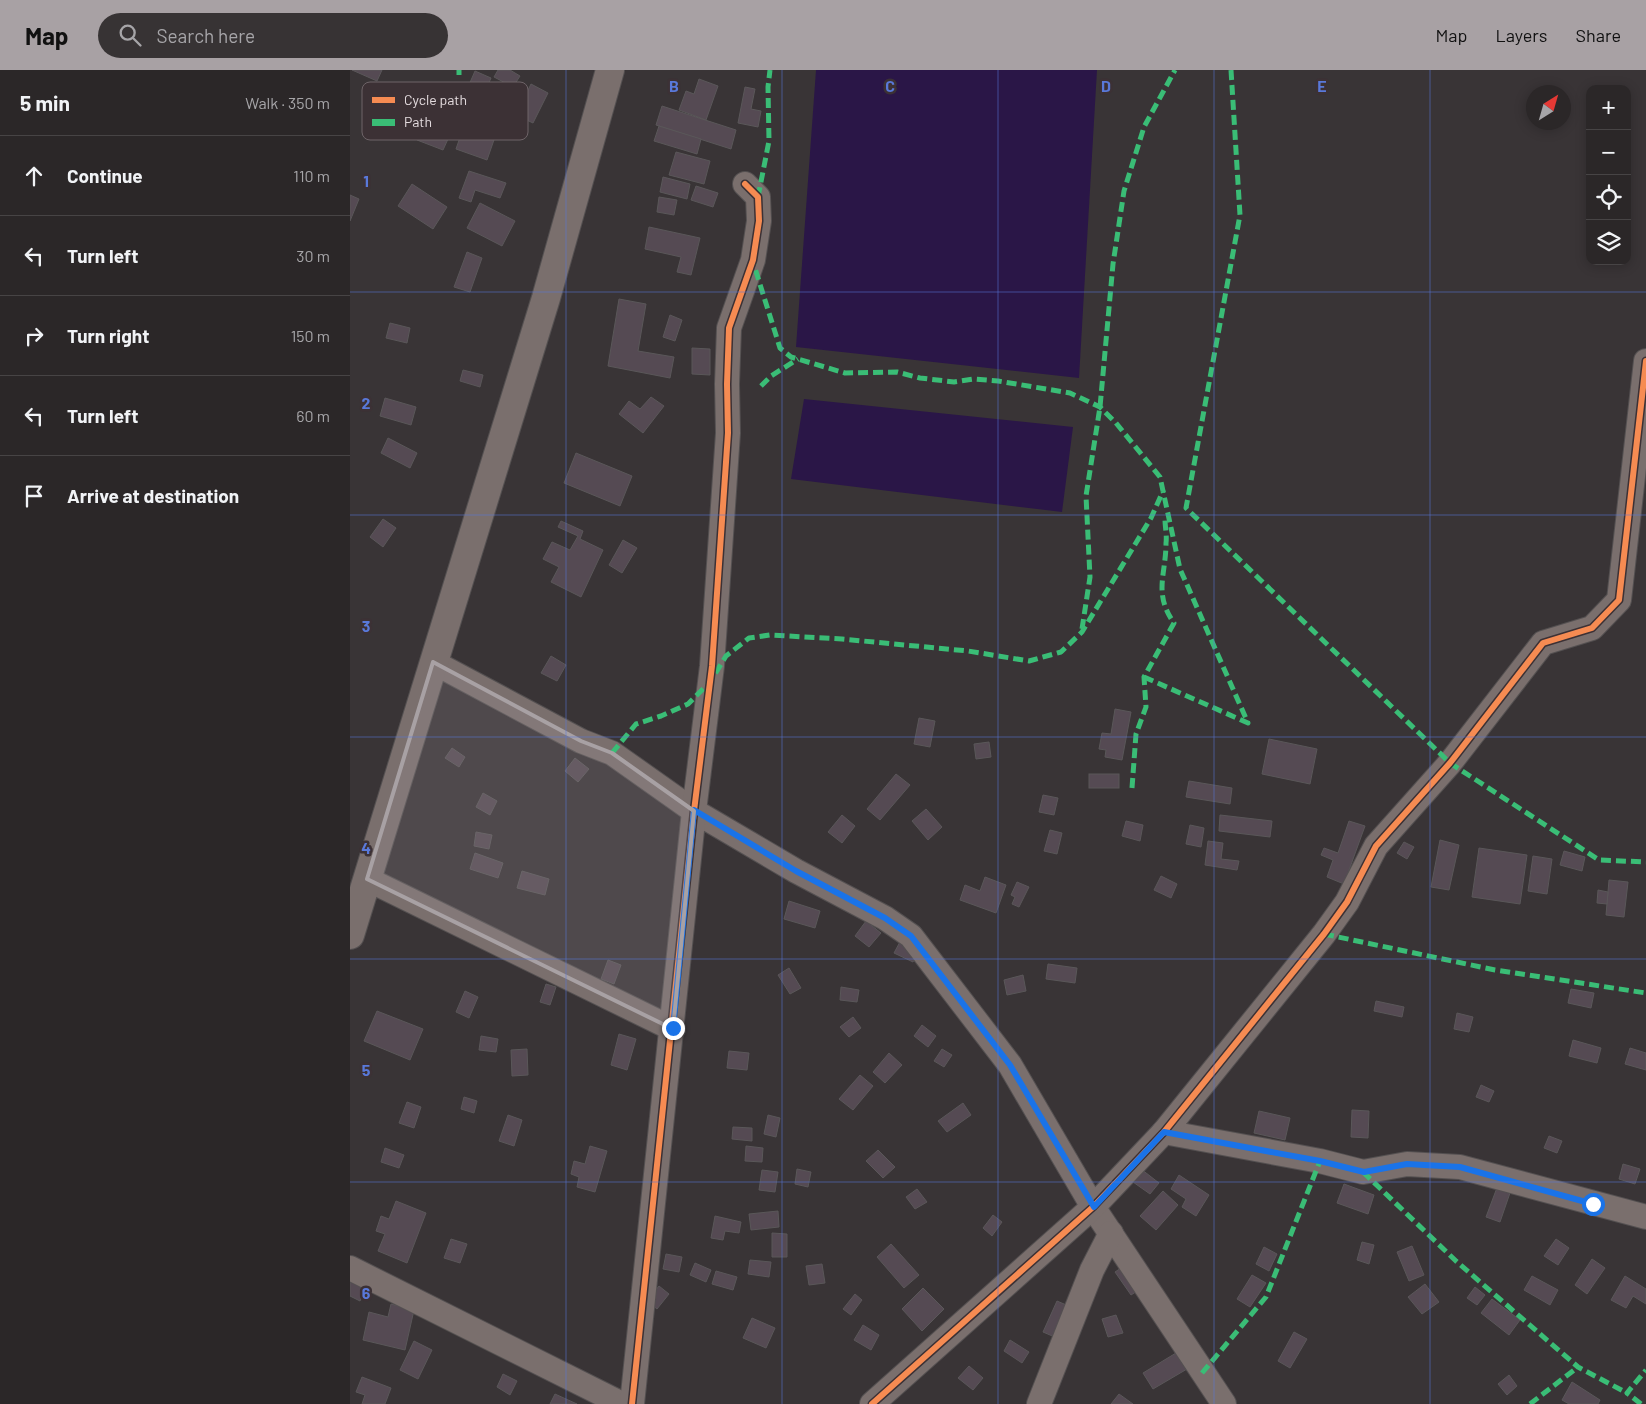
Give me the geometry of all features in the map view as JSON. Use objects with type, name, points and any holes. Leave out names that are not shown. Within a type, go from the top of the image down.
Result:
[{"type":"main road","points":[[350,935],[546,298],[610,70]]},
{"type":"street","points":[[632,1404],[673,1028],[694,810],[713,656],[728,433],[727,384],[730,328],[752,260],[759,221],[758,197],[745,184]]},
{"type":"street","points":[[872,1404],[1094,1207],[1164,1132],[1324,934],[1347,902],[1376,846],[1450,763],[1543,644],[1592,628],[1620,600],[1646,361]]},
{"type":"street","points":[[433,662],[581,741],[612,753],[694,810],[796,871],[885,918],[911,936],[1010,1065],[1094,1207],[1224,1404]]},
{"type":"street","points":[[367,879],[673,1028]]},
{"type":"street","points":[[1164,1132],[1320,1161],[1364,1172],[1407,1164],[1460,1167],[1646,1217]]},
{"type":"street","points":[[1039,1404],[1092,1270],[1111,1233]]},
{"type":"street","points":[[350,1268],[622,1404]]},
{"type":"highlighted area","points":[[433,662],[581,741],[612,753],[694,811],[673,1029],[367,879]]},
{"type":"shaded area","points":[[816,70],[1097,70],[1079,378],[796,347]]},
{"type":"shaded area","points":[[804,399],[1073,427],[1062,512],[791,479]]},
{"type":"building","points":[[352,70],[382,70],[377,81]]},
{"type":"building","points":[[498,70],[510,70],[520,76],[516,82],[504,82],[494,77]]},
{"type":"building","points":[[475,71],[491,78],[489,82],[470,82]]},
{"type":"building","points":[[699,79],[718,86],[706,120],[679,110],[686,91],[694,94]]},
{"type":"building","points":[[531,84],[548,93],[533,123],[528,121],[528,90]]},
{"type":"building","points":[[745,87],[755,89],[751,109],[761,111],[758,127],[738,123]]},
{"type":"building","points":[[662,106],[736,130],[731,149],[656,125]]},
{"type":"building","points":[[659,126],[701,139],[697,154],[654,141]]},
{"type":"building","points":[[417,140],[448,140],[443,150]]},
{"type":"building","points":[[459,140],[494,140],[487,160],[456,149]]},
{"type":"building","points":[[676,152],[710,161],[704,184],[669,175]]},
{"type":"building","points":[[469,171],[506,183],[500,198],[475,190],[471,202],[459,198]]},
{"type":"building","points":[[663,177],[690,184],[687,199],[660,192]]},
{"type":"building","points":[[412,184],[447,207],[433,229],[398,206]]},
{"type":"building","points":[[696,186],[718,193],[713,207],[691,200]]},
{"type":"building","points":[[350,195],[359,199],[350,221]]},
{"type":"building","points":[[659,197],[677,200],[674,215],[657,212]]},
{"type":"building","points":[[480,203],[515,221],[502,246],[467,228]]},
{"type":"building","points":[[649,227],[700,238],[691,275],[677,272],[681,257],[645,249]]},
{"type":"building","points":[[467,252],[482,258],[470,292],[454,287]]},
{"type":"building","points":[[619,299],[646,304],[638,351],[674,357],[670,378],[608,366]]},
{"type":"building","points":[[670,315],[682,320],[675,341],[663,337]]},
{"type":"building","points":[[390,323],[410,328],[407,343],[386,338]]},
{"type":"building","points":[[692,348],[710,349],[710,375],[692,374]]},
{"type":"building","points":[[463,370],[483,375],[480,387],[460,381]]},
{"type":"building","points":[[651,397],[664,406],[643,433],[619,414],[629,401],[640,409]]},
{"type":"building","points":[[385,398],[416,407],[411,425],[380,416]]},
{"type":"building","points":[[388,438],[417,453],[410,468],[381,453]]},
{"type":"building","points":[[576,453],[632,476],[620,506],[564,483]]},
{"type":"building","points":[[383,519],[396,528],[383,547],[370,537]]},
{"type":"building","points":[[561,521],[583,531],[580,539],[603,550],[581,597],[551,582],[559,567],[543,559],[552,542],[570,550],[578,536],[558,527]]},
{"type":"building","points":[[623,540],[637,548],[622,573],[609,565]]},
{"type":"building","points":[[551,656],[566,665],[557,681],[541,673]]},
{"type":"building","points":[[1115,709],[1131,712],[1122,760],[1105,757],[1106,750],[1099,749],[1102,733],[1111,734]]},
{"type":"building","points":[[919,718],[935,721],[930,747],[914,744]]},
{"type":"building","points":[[1269,739],[1317,749],[1310,784],[1262,774]]},
{"type":"building","points":[[989,742],[991,757],[976,759],[974,744]]},
{"type":"building","points":[[452,748],[465,757],[459,767],[445,758]]},
{"type":"building","points":[[575,758],[589,769],[578,782],[565,771]]},
{"type":"building","points":[[896,774],[910,785],[880,820],[867,809]]},
{"type":"building","points":[[1089,774],[1119,774],[1119,788],[1089,788]]},
{"type":"building","points":[[1189,781],[1232,788],[1230,804],[1186,797]]},
{"type":"building","points":[[483,793],[497,801],[490,815],[476,807]]},
{"type":"building","points":[[1043,795],[1058,798],[1054,815],[1039,812]]},
{"type":"building","points":[[926,809],[942,827],[928,840],[912,821]]},
{"type":"building","points":[[842,815],[855,826],[842,843],[828,832]]},
{"type":"building","points":[[1220,815],[1272,821],[1270,837],[1219,831]]},
{"type":"building","points":[[1126,821],[1143,825],[1140,841],[1122,836]]},
{"type":"building","points":[[1349,821],[1365,826],[1344,884],[1327,877],[1333,860],[1321,855],[1324,848],[1338,853]]},
{"type":"building","points":[[1190,825],[1204,828],[1201,847],[1186,844]]},
{"type":"building","points":[[1050,830],[1062,833],[1057,854],[1044,851]]},
{"type":"building","points":[[476,832],[492,835],[489,849],[474,846]]},
{"type":"building","points":[[1440,840],[1459,845],[1449,890],[1431,887]]},
{"type":"building","points":[[1208,841],[1223,843],[1221,859],[1239,861],[1237,870],[1205,865]]},
{"type":"building","points":[[1404,842],[1414,847],[1407,859],[1397,853]]},
{"type":"building","points":[[1479,848],[1527,855],[1520,904],[1472,897]]},
{"type":"building","points":[[1564,851],[1585,857],[1582,871],[1560,865]]},
{"type":"building","points":[[475,853],[503,863],[498,878],[470,869]]},
{"type":"building","points":[[1533,856],[1552,859],[1547,894],[1528,891]]},
{"type":"building","points":[[522,871],[549,879],[545,895],[517,888]]},
{"type":"building","points":[[1161,876],[1177,884],[1171,898],[1154,890]]},
{"type":"building","points":[[985,877],[1006,885],[996,913],[960,900],[965,885],[980,891]]},
{"type":"building","points":[[1609,880],[1628,882],[1624,917],[1606,915]]},
{"type":"building","points":[[1017,882],[1029,887],[1019,907],[1012,904],[1015,897],[1011,895]]},
{"type":"building","points":[[1598,890],[1608,892],[1607,904],[1597,903]]},
{"type":"building","points":[[789,901],[820,911],[815,928],[784,919]]},
{"type":"building","points":[[866,921],[881,933],[869,947],[855,936]]},
{"type":"building","points":[[901,940],[920,949],[913,962],[894,953]]},
{"type":"building","points":[[608,960],[621,965],[614,984],[601,979]]},
{"type":"building","points":[[1048,964],[1077,968],[1075,983],[1046,979]]},
{"type":"building","points":[[789,968],[801,988],[790,994],[778,975]]},
{"type":"building","points":[[1023,975],[1026,991],[1007,995],[1004,980]]},
{"type":"building","points":[[546,984],[556,987],[550,1005],[540,1002]]},
{"type":"building","points":[[841,987],[859,990],[857,1002],[840,1000]]},
{"type":"building","points":[[1571,989],[1594,993],[1591,1008],[1568,1003]]},
{"type":"building","points":[[465,991],[478,997],[469,1018],[456,1012]]},
{"type":"building","points":[[1376,1001],[1404,1007],[1402,1017],[1374,1011]]},
{"type":"building","points":[[377,1011],[423,1029],[410,1060],[364,1041]]},
{"type":"building","points":[[1457,1013],[1473,1017],[1469,1032],[1454,1029]]},
{"type":"building","points":[[853,1017],[861,1028],[849,1037],[840,1027]]},
{"type":"building","points":[[922,1025],[936,1036],[928,1047],[914,1036]]},
{"type":"building","points":[[619,1034],[636,1039],[627,1070],[611,1065]]},
{"type":"building","points":[[481,1036],[498,1039],[496,1052],[479,1050]]},
{"type":"building","points":[[1573,1040],[1601,1048],[1597,1063],[1569,1056]]},
{"type":"building","points":[[1630,1048],[1646,1053],[1646,1070],[1625,1064]]},
{"type":"building","points":[[527,1049],[528,1075],[512,1076],[511,1050]]},
{"type":"building","points":[[942,1049],[952,1055],[944,1067],[934,1061]]},
{"type":"building","points":[[729,1051],[749,1053],[747,1070],[727,1068]]},
{"type":"building","points":[[889,1053],[902,1065],[885,1083],[873,1072]]},
{"type":"building","points":[[860,1075],[873,1086],[853,1110],[839,1099]]},
{"type":"building","points":[[1481,1085],[1494,1091],[1489,1102],[1476,1097]]},
{"type":"building","points":[[464,1097],[477,1101],[474,1113],[461,1109]]},
{"type":"building","points":[[407,1102],[421,1107],[414,1128],[399,1123]]},
{"type":"building","points":[[963,1103],[971,1115],[947,1132],[938,1121]]},
{"type":"building","points":[[1352,1110],[1369,1111],[1368,1138],[1351,1137]]},
{"type":"building","points":[[1259,1111],[1290,1118],[1285,1140],[1254,1133]]},
{"type":"building","points":[[508,1115],[522,1120],[514,1146],[499,1141]]},
{"type":"building","points":[[768,1115],[780,1118],[776,1137],[764,1134]]},
{"type":"building","points":[[733,1127],[752,1128],[752,1141],[732,1139]]},
{"type":"building","points":[[1549,1136],[1562,1141],[1557,1153],[1544,1148]]},
{"type":"building","points":[[590,1146],[607,1151],[595,1192],[577,1187],[579,1177],[571,1174],[574,1161],[585,1164]]},
{"type":"building","points":[[746,1146],[763,1148],[762,1162],[745,1161]]},
{"type":"building","points":[[385,1148],[404,1155],[399,1168],[381,1162]]},
{"type":"building","points":[[878,1150],[895,1167],[883,1178],[866,1161]]},
{"type":"building","points":[[1623,1164],[1640,1169],[1635,1184],[1619,1179]]},
{"type":"building","points":[[797,1169],[811,1172],[808,1187],[795,1184]]},
{"type":"building","points":[[1141,1169],[1159,1183],[1150,1194],[1133,1182]]},
{"type":"building","points":[[762,1170],[778,1172],[775,1192],[759,1190]]},
{"type":"building","points":[[1179,1175],[1209,1195],[1196,1216],[1182,1207],[1186,1199],[1171,1189]]},
{"type":"building","points":[[1344,1184],[1374,1195],[1368,1214],[1337,1203]]},
{"type":"building","points":[[1498,1185],[1511,1190],[1500,1222],[1486,1217]]},
{"type":"building","points":[[917,1189],[927,1202],[915,1209],[906,1197]]},
{"type":"building","points":[[1163,1191],[1178,1205],[1156,1230],[1140,1216]]},
{"type":"building","points":[[396,1201],[426,1213],[407,1263],[378,1251],[385,1234],[376,1231],[381,1216],[389,1219]]},
{"type":"building","points":[[778,1211],[779,1227],[751,1230],[749,1214]]},
{"type":"building","points":[[993,1215],[1002,1222],[992,1236],[983,1228]]},
{"type":"building","points":[[715,1216],[741,1222],[739,1233],[725,1231],[723,1240],[711,1238]]},
{"type":"building","points":[[772,1233],[787,1234],[787,1257],[772,1257]]},
{"type":"building","points":[[451,1239],[467,1244],[460,1263],[444,1258]]},
{"type":"building","points":[[1556,1239],[1569,1248],[1558,1265],[1544,1256]]},
{"type":"building","points":[[1362,1242],[1374,1245],[1369,1264],[1357,1260]]},
{"type":"building","points":[[891,1244],[919,1275],[904,1288],[877,1257]]},
{"type":"building","points":[[1412,1246],[1424,1275],[1409,1281],[1397,1252]]},
{"type":"building","points":[[1264,1247],[1277,1254],[1269,1271],[1256,1264]]},
{"type":"building","points":[[666,1254],[682,1257],[679,1272],[663,1269]]},
{"type":"building","points":[[1592,1259],[1605,1268],[1587,1294],[1575,1285]]},
{"type":"building","points":[[750,1260],[771,1262],[769,1277],[748,1274]]},
{"type":"building","points":[[695,1263],[711,1270],[706,1282],[690,1275]]},
{"type":"building","points":[[822,1264],[825,1283],[809,1285],[806,1266]]},
{"type":"building","points":[[1127,1264],[1142,1288],[1131,1295],[1115,1272]]},
{"type":"building","points":[[716,1271],[737,1277],[733,1290],[712,1284]]},
{"type":"building","points":[[1252,1275],[1266,1283],[1250,1307],[1237,1299]]},
{"type":"building","points":[[1532,1276],[1558,1290],[1550,1305],[1524,1290]]},
{"type":"building","points":[[1625,1276],[1646,1289],[1646,1304],[1633,1296],[1626,1308],[1611,1300]]},
{"type":"building","points":[[350,1278],[367,1286],[360,1301],[350,1296]]},
{"type":"building","points":[[1425,1284],[1439,1302],[1422,1314],[1408,1297]]},
{"type":"building","points":[[659,1286],[669,1294],[657,1309],[647,1301]]},
{"type":"building","points":[[1475,1287],[1485,1295],[1477,1305],[1467,1298]]},
{"type":"building","points":[[923,1288],[944,1309],[922,1331],[902,1309]]},
{"type":"building","points":[[855,1294],[862,1300],[851,1315],[843,1309]]},
{"type":"building","points":[[1492,1299],[1520,1320],[1509,1335],[1481,1313]]},
{"type":"building","points":[[1057,1301],[1071,1307],[1057,1338],[1043,1332]]},
{"type":"building","points":[[391,1304],[414,1310],[405,1350],[363,1340],[369,1312],[388,1317]]},
{"type":"building","points":[[1116,1315],[1123,1333],[1108,1337],[1102,1319]]},
{"type":"building","points":[[752,1318],[775,1328],[766,1348],[743,1338]]},
{"type":"building","points":[[863,1325],[879,1335],[871,1350],[854,1340]]},
{"type":"building","points":[[1294,1332],[1307,1339],[1290,1368],[1278,1361]]},
{"type":"building","points":[[1010,1340],[1029,1352],[1022,1363],[1004,1351]]},
{"type":"building","points":[[414,1341],[432,1350],[418,1379],[400,1370]]},
{"type":"building","points":[[1176,1353],[1187,1369],[1153,1389],[1143,1373]]},
{"type":"building","points":[[969,1366],[983,1378],[973,1390],[958,1378]]},
{"type":"building","points":[[503,1374],[517,1381],[510,1395],[497,1387]]},
{"type":"building","points":[[1509,1375],[1517,1386],[1507,1395],[1498,1384]]},
{"type":"building","points":[[362,1377],[391,1388],[385,1404],[362,1404],[365,1395],[356,1392]]},
{"type":"building","points":[[1572,1382],[1600,1400],[1598,1404],[1569,1404],[1562,1400]]},
{"type":"building","points":[[555,1394],[577,1404],[550,1404]]},
{"type":"building","points":[[1119,1394],[1133,1404],[1111,1404]]},
{"type":"marked path","points":[[459,70],[459,75]]},
{"type":"marked path","points":[[758,197],[769,141],[768,87],[770,70]]},
{"type":"marked path","points":[[1082,629],[1090,577],[1086,496],[1100,407],[1113,264],[1124,191],[1144,127],[1175,70]]},
{"type":"marked path","points":[[1231,70],[1240,215],[1186,508],[1450,763],[1599,860],[1646,862]]},
{"type":"marked path","points":[[612,753],[636,724],[661,716],[688,704],[710,682],[726,656],[749,638],[770,635],[842,639],[968,651],[1029,661],[1061,652],[1082,632],[1151,518],[1163,491],[1160,477],[1116,423],[1100,407],[1070,393],[998,381],[974,379],[954,382],[920,378],[897,372],[845,373],[791,357],[780,348],[753,262]]},
{"type":"marked path","points":[[761,386],[771,376],[798,359]]},
{"type":"marked path","points":[[1144,677],[1248,723],[1180,569],[1163,491]]},
{"type":"marked path","points":[[1132,788],[1136,734],[1146,707],[1144,677],[1174,623],[1162,593],[1166,540],[1165,519]]},
{"type":"marked path","points":[[1324,934],[1495,970],[1646,993]]},
{"type":"marked path","points":[[1202,1373],[1266,1297],[1320,1161]]},
{"type":"marked path","points":[[1363,1172],[1456,1261],[1578,1367],[1627,1393]]},
{"type":"marked path","points":[[1530,1404],[1578,1367]]},
{"type":"marked path","points":[[1641,1404],[1627,1393],[1646,1370]]},
{"type":"cycle path","points":[[632,1404],[694,811],[712,666],[728,433],[729,328],[753,260],[759,221],[758,197],[745,184]]},
{"type":"cycle path","points":[[872,1404],[1093,1207],[1164,1132],[1324,934],[1347,902],[1376,846],[1450,763],[1543,643],[1592,628],[1619,600],[1646,361]]},
{"type":"route","points":[[673,1028],[694,810],[796,871],[885,918],[911,936],[938,968],[1010,1065],[1094,1207],[1164,1132],[1320,1161],[1364,1172],[1407,1164],[1460,1167],[1593,1204]]}]
